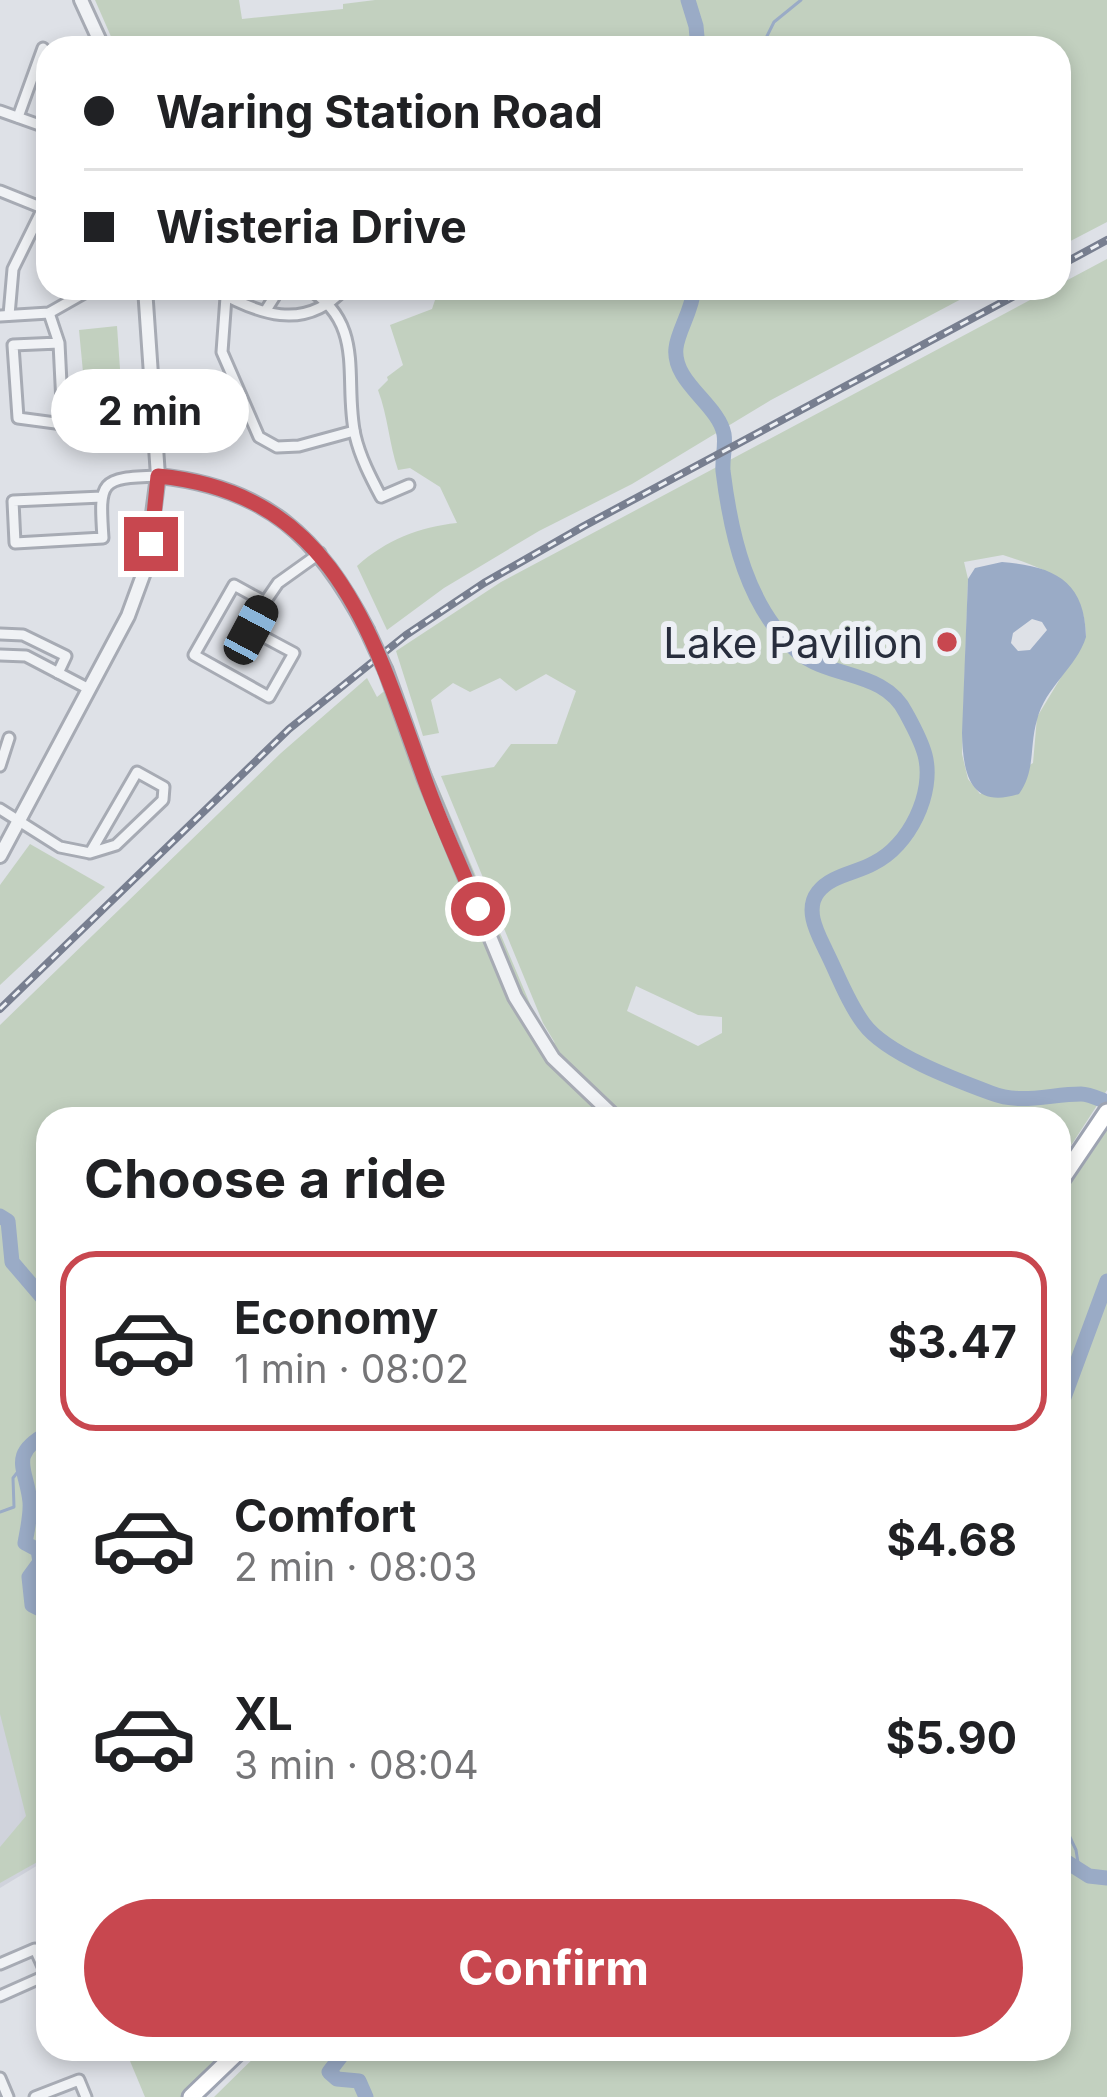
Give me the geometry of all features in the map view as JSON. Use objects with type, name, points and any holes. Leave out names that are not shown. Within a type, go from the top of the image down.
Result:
[{"type":"main road","points":[[1071,1165],[1104,1117]]},
{"type":"main road","points":[[191,2097],[228,2061]]},
{"type":"street","points":[[81,0],[98,36]]},
{"type":"street","points":[[18,117],[36,67]]},
{"type":"street","points":[[0,111],[36,124]]},
{"type":"street","points":[[0,191],[36,202]]},
{"type":"street","points":[[36,226],[13,269],[5,315],[49,313],[72,300]]},
{"type":"street","points":[[0,266],[13,269]]},
{"type":"street","points":[[0,856],[143,579],[158,476],[146,300]]},
{"type":"street","points":[[226,300],[222,352],[259,437],[277,447],[299,446],[354,430]]},
{"type":"street","points":[[235,300],[293,318],[333,300]]},
{"type":"street","points":[[266,310],[272,300]]},
{"type":"street","points":[[322,300],[349,340],[354,430],[381,497],[409,484]]},
{"type":"street","points":[[49,313],[59,343],[63,424],[18,418],[14,345],[59,343]]},
{"type":"street","points":[[102,497],[13,501],[15,543],[103,538],[102,497],[116,477],[158,476],[237,494],[293,527],[320,553],[338,577],[386,671],[424,777],[515,997],[553,1058],[604,1107]]},
{"type":"street","points":[[266,602],[234,585],[194,656],[269,697],[294,653],[251,630],[278,583],[320,553]]},
{"type":"street","points":[[0,634],[23,635],[66,656],[58,673]]},
{"type":"street","points":[[0,655],[26,656],[89,689]]},
{"type":"street","points":[[0,766],[8,738]]},
{"type":"street","points":[[0,809],[60,847],[90,853],[116,844],[164,800],[164,787],[137,772],[90,853]]},
{"type":"street","points":[[0,1964],[36,1951]]},
{"type":"street","points":[[0,1996],[36,1980]]},
{"type":"street","points":[[0,2078],[8,2097]]},
{"type":"street","points":[[40,2096],[79,2080],[86,2097]]},
{"type":"shaded area","points":[[0,1649],[36,1754],[36,1866],[0,1888]]},
{"type":"green space","points":[[95,0],[239,0],[242,19],[343,9],[343,4],[375,0],[1107,0],[1107,222],[1071,241],[1071,36],[111,36]]},
{"type":"green space","points":[[1107,259],[1107,1090],[1071,1146],[1071,1107],[36,1107],[36,1863],[0,1883],[0,1847],[26,1816],[0,1714],[0,1025],[281,753],[367,678],[377,697],[394,683],[542,1032],[555,1043],[441,776],[494,767],[511,744],[557,744],[576,691],[546,674],[516,691],[500,678],[470,692],[453,683],[431,700],[439,733],[423,736],[396,651],[501,582],[1030,300],[1071,300],[1071,278]],"holes":[[[1003,555],[1035,566],[1071,591],[1079,603],[1086,636],[1037,717],[1033,763],[980,794],[968,779],[962,754],[968,579],[964,562]],[[636,986],[698,1015],[722,1017],[722,1033],[698,1046],[627,1011]]]},
{"type":"green space","points":[[435,300],[959,300],[539,531],[444,588],[387,630],[357,566],[404,536],[457,523],[440,487],[410,468],[398,470],[378,390],[403,365],[390,325],[432,309]]},
{"type":"green space","points":[[117,326],[120,369],[83,372],[79,330]]},
{"type":"green space","points":[[30,844],[105,887],[0,985],[0,885]]},
{"type":"green space","points":[[1107,1130],[1107,2097],[214,2097],[251,2061],[1071,2061],[1071,1183]]},
{"type":"green space","points":[[130,2061],[218,2061],[181,2097],[145,2097]]},
{"type":"water","points":[[121,406],[122,435],[91,436],[90,407]]},
{"type":"water","points":[[1002,562],[1051,572],[1072,589],[1084,618],[1082,648],[1041,708],[1024,785],[1019,794],[1002,798],[979,792],[964,761],[968,579],[975,568]],"holes":[[[1032,619],[1047,630],[1030,650],[1018,651],[1011,643],[1013,633]]]},
{"type":"waterway","points":[[688,0],[697,36]]},
{"type":"waterway","points":[[767,36],[774,22],[801,0]]},
{"type":"waterway","points":[[692,300],[677,341],[677,360],[724,434],[723,471],[731,520],[754,592],[780,634],[798,652],[825,667],[871,682],[897,699],[925,755],[922,801],[898,844],[887,855],[830,882],[814,899],[816,930],[848,998],[864,1024],[888,1046],[959,1081],[1014,1098],[1081,1094],[1107,1102]]},
{"type":"waterway","points":[[0,1216],[8,1221],[12,1262],[36,1290]]},
{"type":"waterway","points":[[1071,1378],[1107,1281]]},
{"type":"waterway","points":[[36,1440],[27,1448],[22,1463],[30,1502],[25,1543],[36,1549]]},
{"type":"waterway","points":[[0,1512],[14,1507],[13,1478],[20,1469]]},
{"type":"waterway","points":[[36,1567],[29,1577],[36,1607]]},
{"type":"waterway","points":[[1071,1839],[1079,1869]]},
{"type":"waterway","points":[[1071,1865],[1089,1876],[1107,1878]]},
{"type":"waterway","points":[[337,2061],[329,2072],[337,2079],[359,2081],[366,2097]]},
{"type":"railway","points":[[1071,260],[1107,240]]},
{"type":"railway","points":[[0,1009],[289,729],[406,635],[484,583],[584,526],[1007,300]]},
{"type":"place","name":"Lake Pavilion","points":[[947,642]]},
{"type":"route","points":[[151,544],[158,476],[237,494],[293,527],[327,561],[386,671],[478,909]]}]
